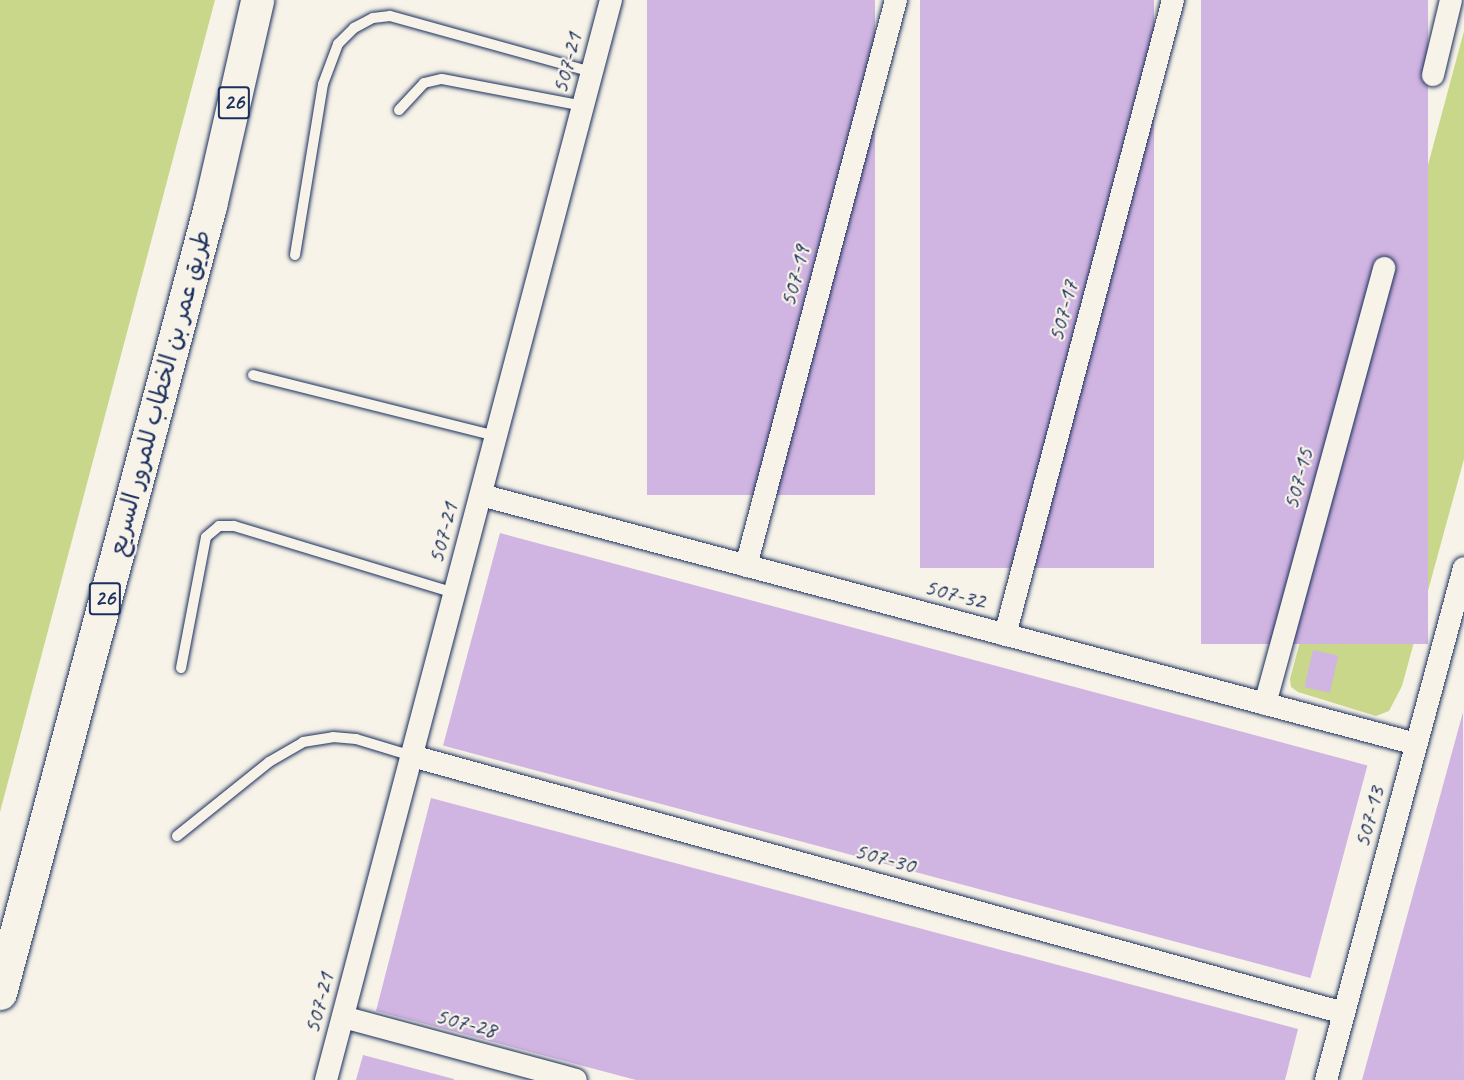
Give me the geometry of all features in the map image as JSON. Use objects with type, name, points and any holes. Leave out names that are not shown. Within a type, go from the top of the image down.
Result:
[{"type":"highway","name":"طريق عمر بن الخطاب للمرور السريع","points":[[0,993],[210,206],[257,0]]},
{"type":"street","name":"507-21","points":[[326,1080],[611,0]]},
{"type":"street","name":"507-19","points":[[746,566],[896,0]]},
{"type":"street","name":"507-17","points":[[1005,635],[1173,0]]},
{"type":"street","points":[[1432,75],[1452,0]]},
{"type":"street","name":"507-15","points":[[1265,704],[1384,268]]},
{"type":"street","name":"507-32","points":[[481,495],[1416,744]]},
{"type":"street","name":"507-13","points":[[1326,1080],[1464,568]]},
{"type":"street","name":"507-30","points":[[412,756],[1344,1013]]},
{"type":"street","name":"507-28","points":[[343,1017],[576,1080]]},
{"type":"lane","points":[[295,255],[323,84],[338,44],[354,28],[373,18],[390,16],[592,72]]},
{"type":"lane","points":[[399,110],[424,83],[442,80],[583,106]]},
{"type":"lane","points":[[253,375],[496,436]]},
{"type":"lane","points":[[181,668],[206,537],[219,526],[234,526],[455,592]]},
{"type":"lane","points":[[177,836],[246,778],[303,742],[333,737],[356,739],[412,756]]},
{"type":"green space","points":[[0,0],[215,0],[0,812]]},
{"type":"green space","points":[[1464,31],[1464,459],[1402,686],[1389,711],[1376,716],[1298,692],[1291,687],[1290,679]]},
{"type":"building","points":[[647,0],[875,0],[875,495],[647,495]]},
{"type":"building","points":[[920,0],[1154,0],[1154,568],[920,568]]},
{"type":"building","points":[[1201,0],[1428,0],[1428,644],[1201,644]]},
{"type":"building","points":[[500,533],[1367,765],[1310,978],[443,746]]},
{"type":"building","points":[[1313,650],[1338,656],[1330,693],[1304,687]]},
{"type":"building","points":[[1463,712],[1464,1080],[1362,1080],[1442,789]]},
{"type":"building","points":[[431,798],[1298,1029],[1285,1080],[636,1080],[376,1011]]},
{"type":"building","points":[[363,1055],[454,1079],[454,1080],[356,1080]]}]
